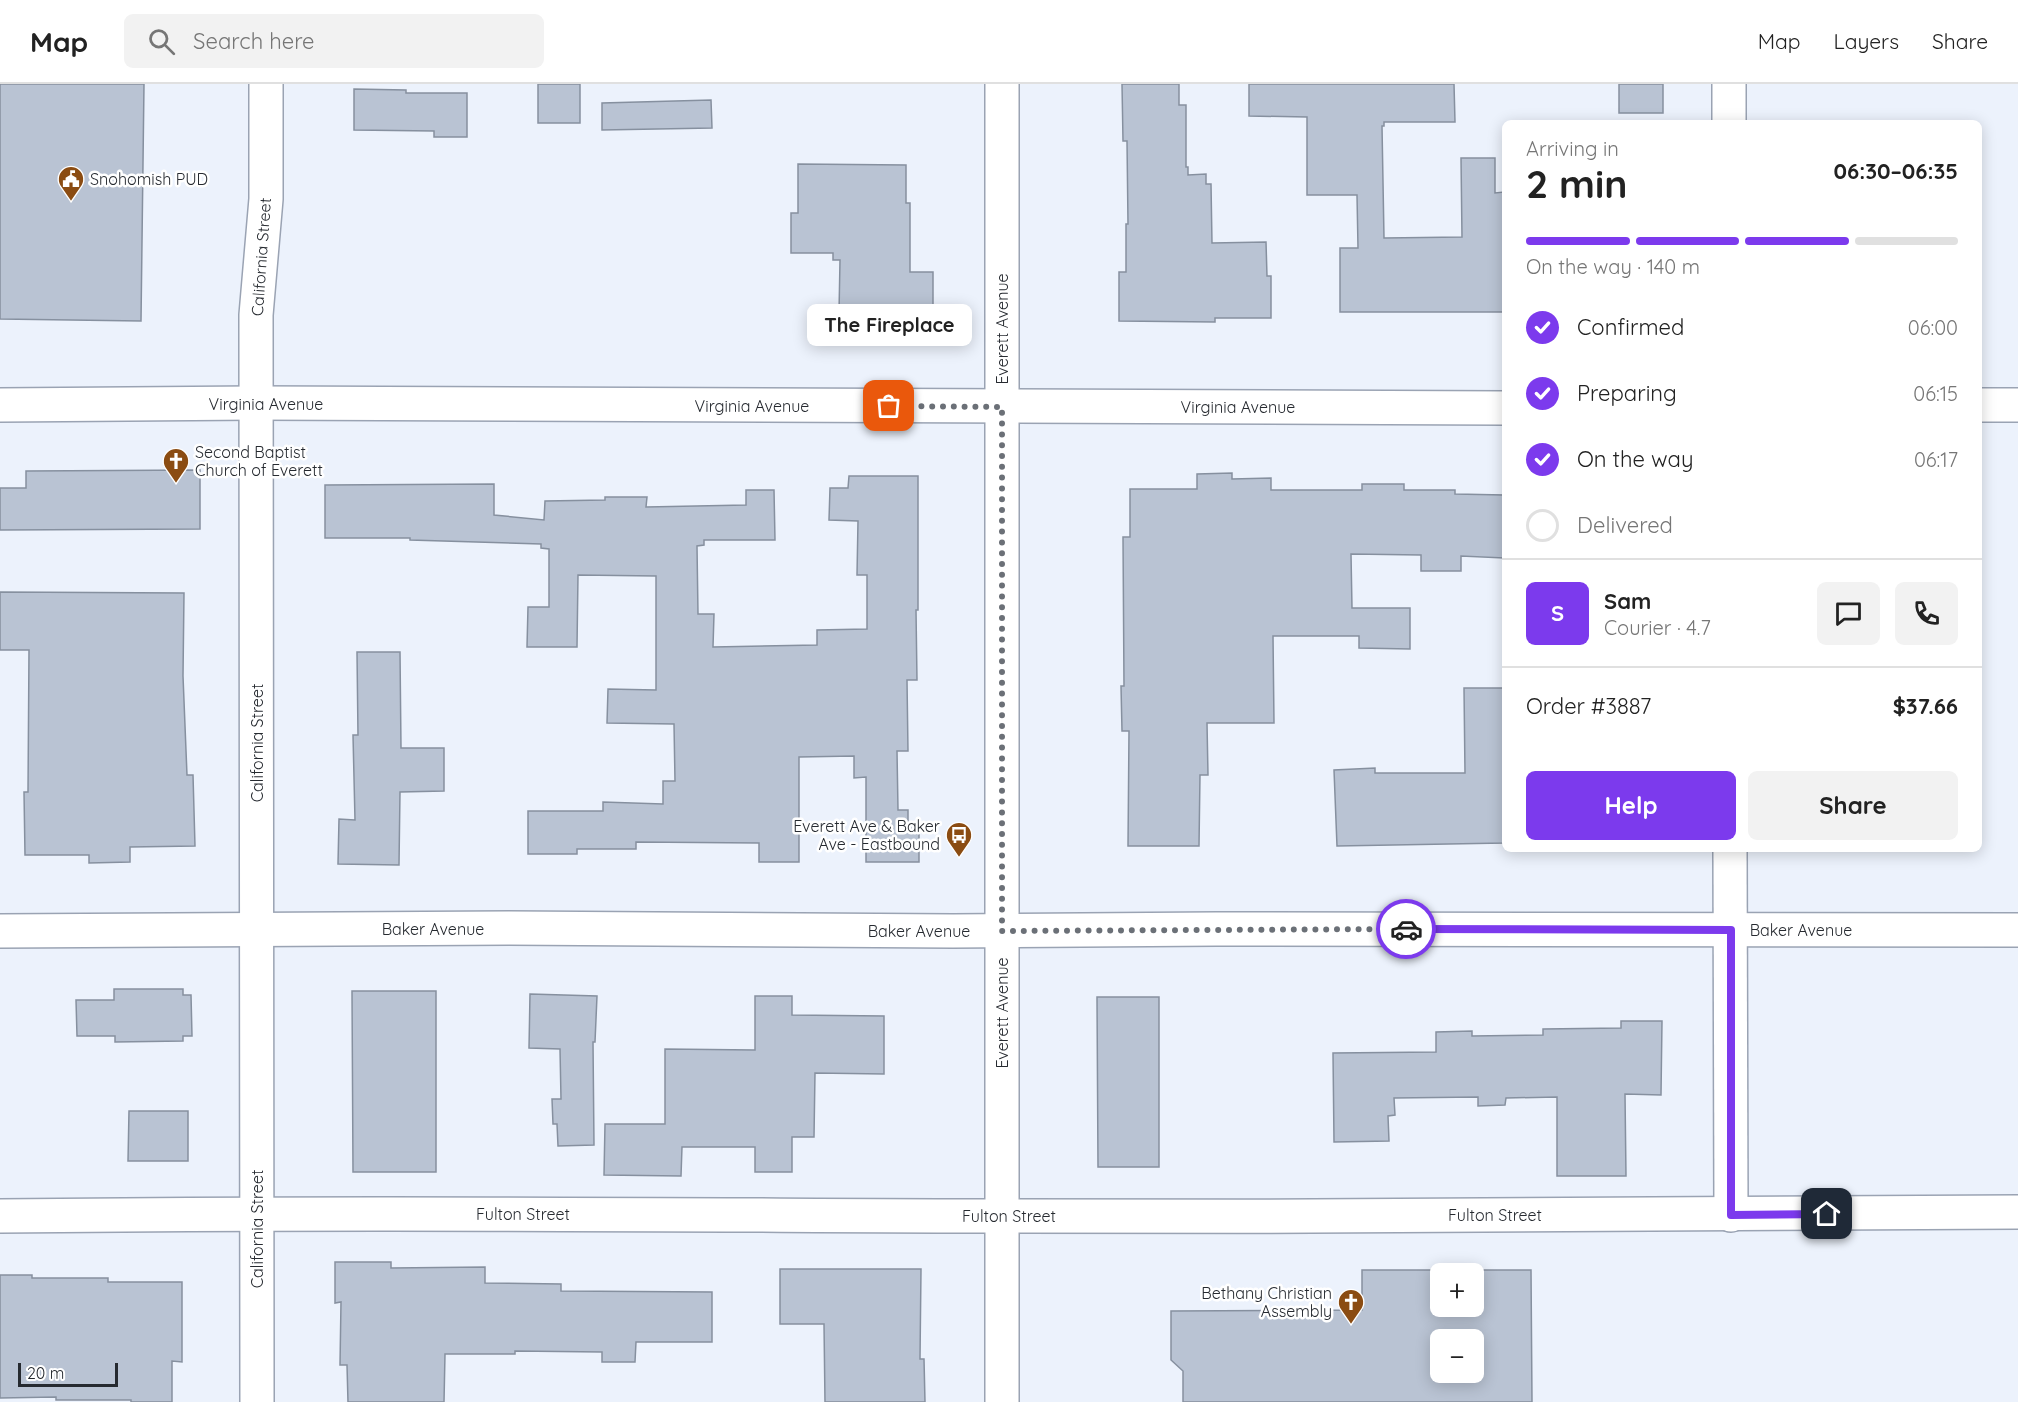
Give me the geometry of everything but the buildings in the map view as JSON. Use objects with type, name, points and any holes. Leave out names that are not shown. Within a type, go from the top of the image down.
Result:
[{"type":"street","name":"California Street","points":[[257,1402],[256,315],[266,199],[266,84]]},
{"type":"street","name":"Everett Avenue","points":[[1002,84],[1002,1402]]},
{"type":"street","points":[[1730,84],[1730,120]]},
{"type":"street","name":"Virginia Avenue","points":[[0,405],[256,403],[1502,408]]},
{"type":"street","points":[[1982,405],[2018,405]]},
{"type":"street","points":[[1730,852],[1731,1215]]},
{"type":"street","name":"Baker Avenue","points":[[0,931],[258,929],[2018,930]]},
{"type":"street","name":"Fulton Street","points":[[0,1216],[257,1213],[1002,1216],[1731,1215],[2018,1212]]},
{"type":"way so far","points":[[889,406],[1002,407],[1002,931],[1406,929]]},
{"type":"place","name":"Snohomish PUD","points":[[71,202]]},
{"type":"place","name":"The Fireplace","points":[[889,406]]},
{"type":"place","name":"Second Baptist Church of Everett","points":[[176,484]]},
{"type":"place","name":"Everett Ave & Baker Ave - Eastbound","points":[[959,858]]},
{"type":"place","name":"Bethany Christian Assembly","points":[[1351,1325]]},
{"type":"route","points":[[1406,929],[1731,930],[1731,1215],[1827,1214]]}]
